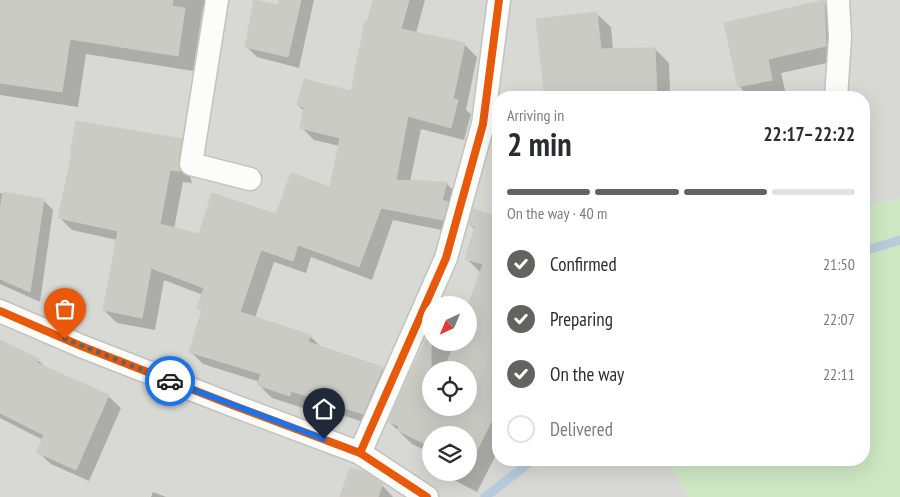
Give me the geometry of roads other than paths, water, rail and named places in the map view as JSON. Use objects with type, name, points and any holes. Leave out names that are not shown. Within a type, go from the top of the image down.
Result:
[{"type":"street","points":[[217,0],[191,164],[250,179]]},
{"type":"street","points":[[360,452],[446,258],[483,124],[499,0]]},
{"type":"street","points":[[836,91],[840,37],[838,0]]},
{"type":"street","points":[[0,311],[81,346],[360,452],[427,497]]},
{"type":"waterway","points":[[870,249],[900,240]]},
{"type":"waterway","points":[[485,497],[525,466]]}]
